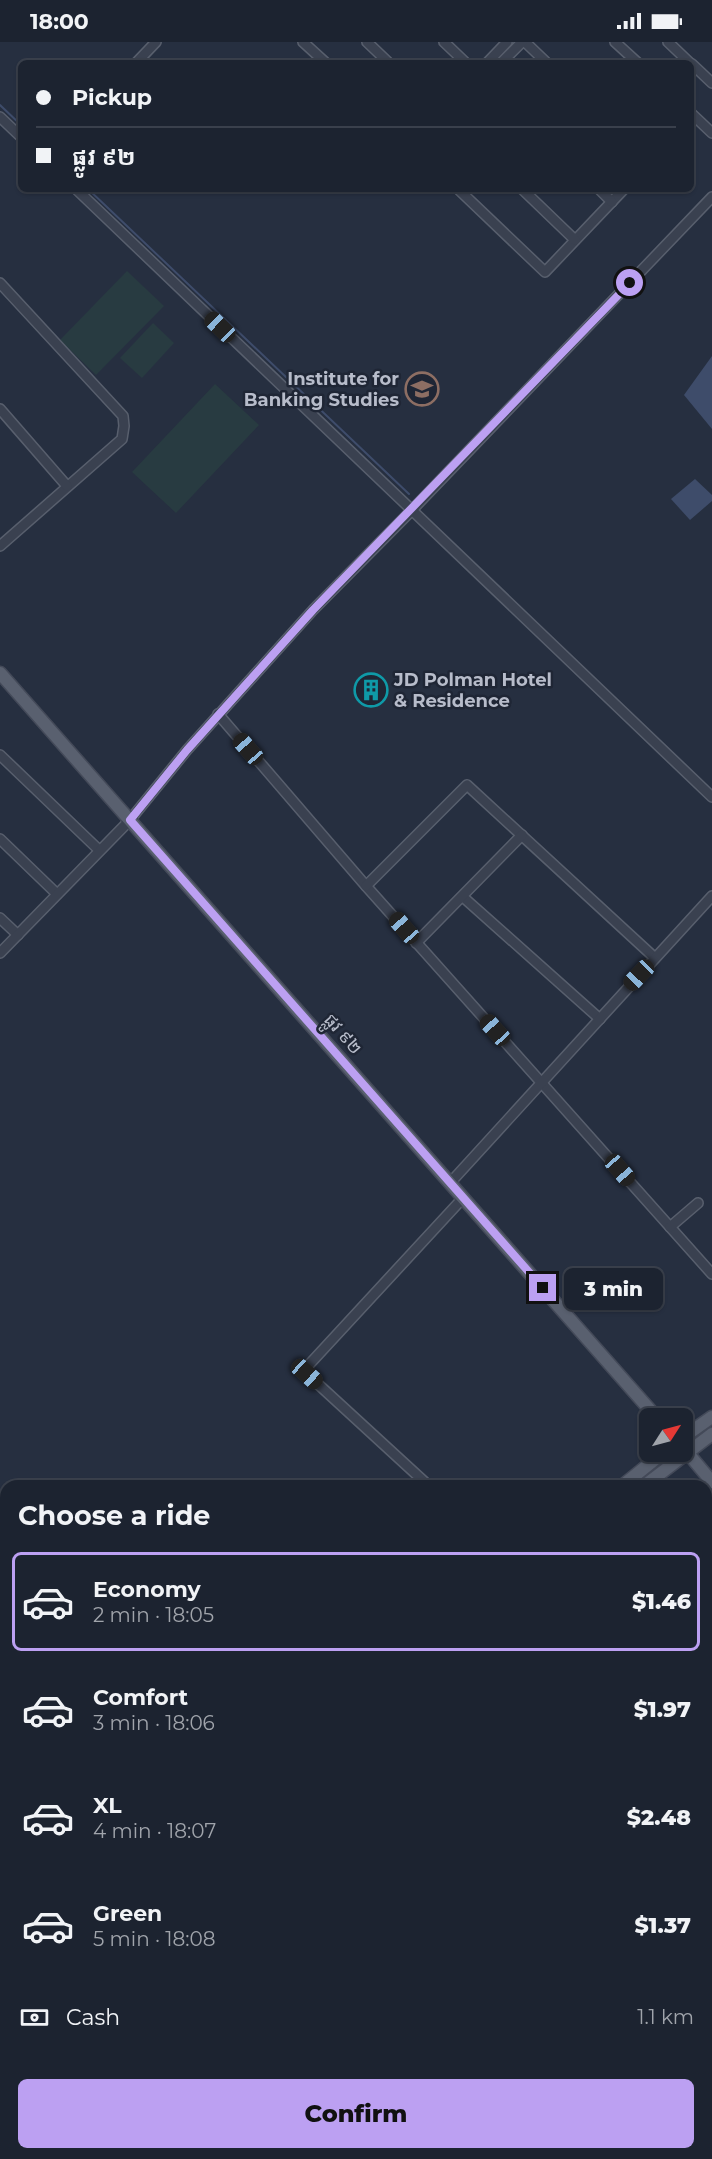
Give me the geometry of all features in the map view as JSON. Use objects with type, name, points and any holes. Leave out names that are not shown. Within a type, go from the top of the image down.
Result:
[{"type":"main road","name":"ផ្លូវ ៩២","points":[[0,673],[648,1408]]},
{"type":"main road","points":[[693,1430],[712,1417]]},
{"type":"main road","points":[[693,1445],[712,1434]]},
{"type":"main road","points":[[693,1459],[710,1480]]},
{"type":"main road","points":[[629,1480],[652,1462]]},
{"type":"main road","points":[[651,1480],[671,1462]]},
{"type":"street","points":[[139,60],[156,42]]},
{"type":"street","points":[[303,42],[323,60]]},
{"type":"street","points":[[367,42],[386,60]]},
{"type":"street","points":[[444,42],[463,60]]},
{"type":"street","points":[[490,60],[507,42]]},
{"type":"street","points":[[504,60],[524,42],[544,60]]},
{"type":"street","points":[[615,42],[635,60]]},
{"type":"street","points":[[668,42],[687,60]]},
{"type":"street","points":[[694,67],[712,83]]},
{"type":"street","points":[[694,116],[712,133]]},
{"type":"street","points":[[0,117],[18,134]]},
{"type":"street","points":[[79,192],[712,796]]},
{"type":"street","points":[[461,192],[545,272],[621,192]]},
{"type":"street","points":[[525,192],[575,240]]},
{"type":"street","points":[[601,192],[612,202]]},
{"type":"street","points":[[0,953],[130,820],[218,714],[313,610],[712,197]]},
{"type":"street","points":[[0,283],[123,416],[124,426],[122,439],[2,542]]},
{"type":"street","points":[[0,409],[67,486]]},
{"type":"street","points":[[218,714],[416,943],[543,1082],[712,1274]]},
{"type":"street","points":[[0,755],[99,850]]},
{"type":"street","points":[[366,886],[467,785],[655,958]]},
{"type":"street","points":[[416,943],[522,835]]},
{"type":"street","points":[[0,839],[57,894]]},
{"type":"street","points":[[450,1183],[712,896]]},
{"type":"street","points":[[463,897],[600,1019]]},
{"type":"street","points":[[0,918],[18,935]]},
{"type":"street","points":[[422,1480],[307,1374],[305,1369],[464,1198]]},
{"type":"street","points":[[670,1227],[698,1203]]},
{"type":"shaded area","points":[[127,271],[164,306],[96,375],[60,340]]},
{"type":"shaded area","points":[[153,323],[174,343],[142,378],[120,358]]},
{"type":"shaded area","points":[[215,384],[259,425],[176,513],[132,472]]},
{"type":"water","points":[[712,356],[712,429],[684,395]]},
{"type":"water","points":[[695,479],[712,495],[712,501],[690,520],[671,499]]},
{"type":"waterway","points":[[0,105],[18,122]]},
{"type":"waterway","points":[[91,192],[409,494]]},
{"type":"place","name":"Institute for Banking Studies","points":[[422,389]]},
{"type":"place","name":"JD Polman Hotel & Residence","points":[[371,690]]},
{"type":"route","points":[[543,1288],[130,820],[187,750],[313,610],[630,283]]}]
